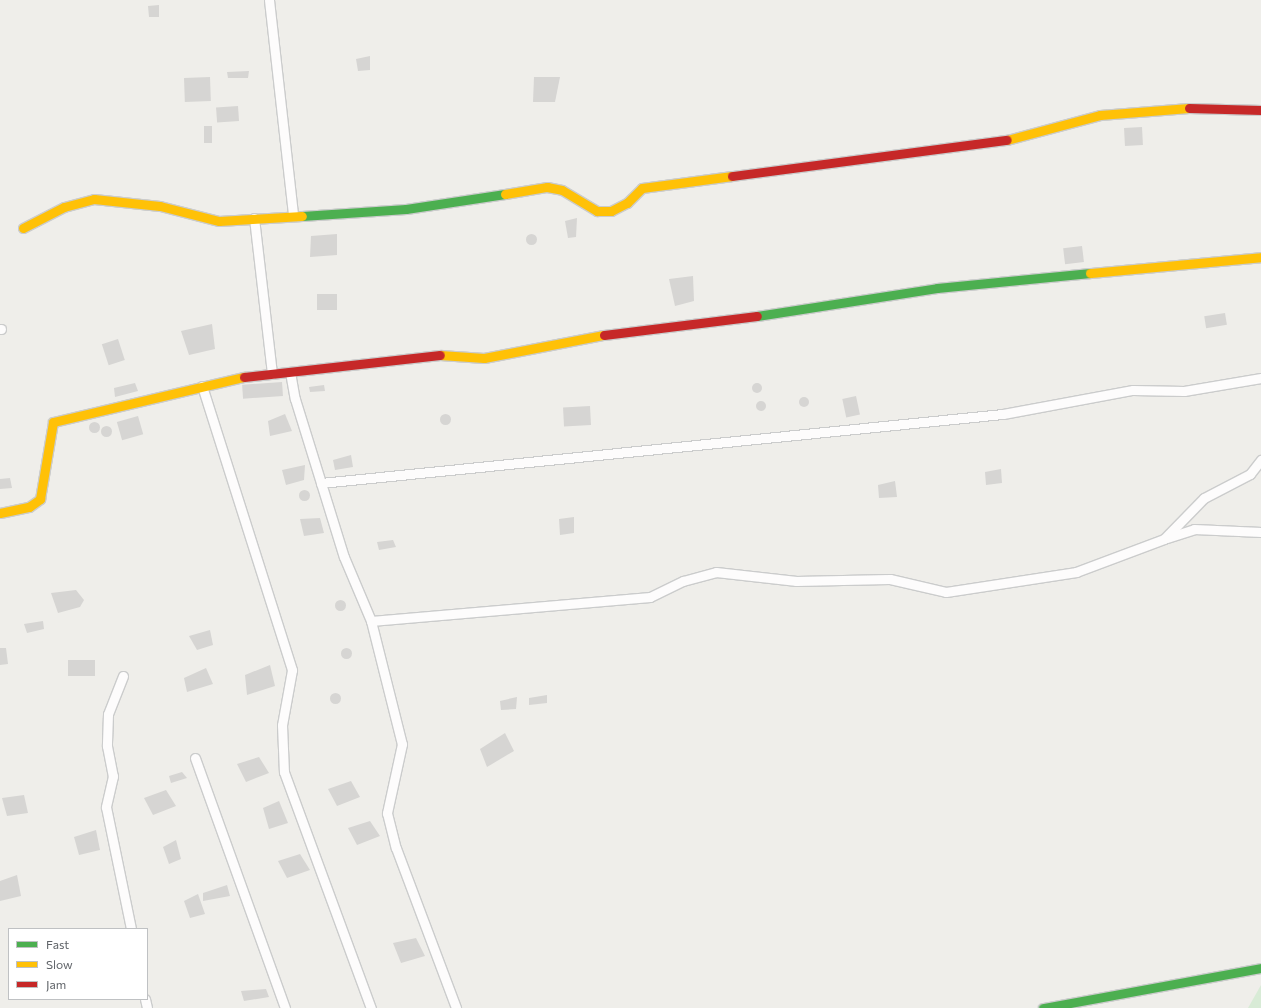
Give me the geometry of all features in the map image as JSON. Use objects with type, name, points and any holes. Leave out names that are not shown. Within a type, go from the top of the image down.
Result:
[{"type":"street","points":[[269,0],[293,215]]},
{"type":"street","points":[[23,228],[64,207],[94,199],[160,206],[219,221],[293,215],[406,209],[547,187],[562,190],[597,211],[611,211],[627,203],[642,188],[873,156],[992,144],[1100,115],[1214,106],[1261,110]]},
{"type":"street","points":[[254,218],[272,374]]},
{"type":"street","points":[[0,513],[29,507],[40,499],[53,422],[136,405],[230,379],[450,354],[484,358],[620,332],[801,312],[937,288],[1261,257]]},
{"type":"street","points":[[290,372],[295,400],[344,557],[371,621],[402,744],[387,813],[398,859],[456,1008]]},
{"type":"street","points":[[321,483],[1002,414],[1133,390],[1184,391],[1261,378]]},
{"type":"street","points":[[202,386],[292,670],[282,725],[284,772],[371,1008]]},
{"type":"street","points":[[1164,539],[1204,498],[1250,474],[1261,460]]},
{"type":"street","points":[[371,621],[650,597],[683,581],[716,572],[796,581],[890,579],[946,592],[1076,572],[1194,529],[1261,532]]},
{"type":"street","points":[[123,676],[108,714],[107,746],[113,776],[106,807],[131,928]]},
{"type":"street","points":[[195,758],[285,1008]]},
{"type":"street","points":[[1043,1008],[1261,968]]},
{"type":"green space","points":[[1261,985],[1261,1008],[1248,1008]]},
{"type":"building","points":[[159,5],[159,17],[149,17],[148,6]]},
{"type":"building","points":[[370,56],[370,70],[358,71],[356,59]]},
{"type":"building","points":[[249,71],[248,78],[228,78],[227,72]]},
{"type":"building","points":[[210,77],[211,101],[185,102],[184,78]]},
{"type":"building","points":[[534,77],[560,77],[555,102],[533,102]]},
{"type":"building","points":[[238,106],[239,121],[217,122],[216,108]]},
{"type":"building","points":[[204,126],[212,126],[212,143],[204,143]]},
{"type":"building","points":[[1142,127],[1143,145],[1125,146],[1124,128]]},
{"type":"building","points":[[577,218],[576,237],[568,238],[565,221]]},
{"type":"building","points":[[337,234],[337,255],[310,257],[311,236]]},
{"type":"building","points":[[529,234],[533,234],[535,235],[535,243],[529,244],[526,241],[526,237]]},
{"type":"building","points":[[1082,246],[1084,262],[1065,264],[1063,248]]},
{"type":"building","points":[[693,276],[694,301],[675,306],[669,279]]},
{"type":"building","points":[[317,294],[337,294],[337,310],[317,310]]},
{"type":"building","points":[[1225,313],[1227,325],[1206,328],[1204,316]]},
{"type":"building","points":[[212,324],[215,349],[189,355],[181,331]]},
{"type":"building","points":[[118,339],[125,360],[109,365],[102,344]]},
{"type":"building","points":[[282,382],[283,396],[243,399],[242,385]]},
{"type":"building","points":[[135,383],[138,391],[115,397],[114,388]]},
{"type":"building","points":[[755,383],[759,383],[761,384],[761,392],[755,393],[752,390],[752,386]]},
{"type":"building","points":[[324,385],[325,391],[310,392],[309,387]]},
{"type":"building","points":[[856,396],[860,415],[846,417],[842,399]]},
{"type":"building","points":[[802,397],[806,397],[808,398],[808,406],[802,407],[799,404],[799,400]]},
{"type":"building","points":[[759,401],[763,401],[765,402],[765,410],[759,411],[756,408],[756,404]]},
{"type":"building","points":[[590,406],[591,425],[564,426],[563,407]]},
{"type":"building","points":[[285,414],[292,431],[270,436],[268,421]]},
{"type":"building","points":[[443,414],[447,414],[449,415],[449,423],[443,424],[440,421],[440,417]]},
{"type":"building","points":[[138,416],[143,434],[122,440],[117,422]]},
{"type":"building","points":[[92,422],[96,422],[98,423],[98,431],[92,432],[89,429],[89,425]]},
{"type":"building","points":[[106,425],[110,427],[112,431],[110,435],[106,437],[102,435],[100,431],[102,427]]},
{"type":"building","points":[[351,455],[353,467],[335,470],[333,460]]},
{"type":"building","points":[[305,465],[304,480],[286,485],[282,470]]},
{"type":"building","points":[[1001,469],[1002,483],[986,485],[985,472]]},
{"type":"building","points":[[10,478],[12,488],[0,489],[0,479]]},
{"type":"building","points":[[895,481],[897,497],[879,498],[878,485]]},
{"type":"building","points":[[302,490],[306,490],[308,491],[308,499],[302,500],[299,497],[299,493]]},
{"type":"building","points":[[574,517],[574,533],[560,535],[559,519]]},
{"type":"building","points":[[320,518],[324,533],[304,536],[300,519]]},
{"type":"building","points":[[393,540],[396,547],[379,550],[377,542]]},
{"type":"building","points":[[76,590],[84,600],[80,607],[58,613],[51,593]]},
{"type":"building","points":[[338,600],[342,600],[344,601],[344,609],[338,610],[335,607],[335,603]]},
{"type":"building","points":[[43,621],[44,629],[27,633],[24,624]]},
{"type":"building","points":[[210,630],[213,645],[197,650],[189,636]]},
{"type":"building","points":[[0,648],[6,648],[8,664],[0,665]]},
{"type":"building","points":[[344,648],[348,648],[350,649],[350,657],[344,658],[341,655],[341,651]]},
{"type":"building","points":[[68,660],[95,660],[95,676],[68,676]]},
{"type":"building","points":[[270,665],[275,686],[247,695],[245,675]]},
{"type":"building","points":[[206,668],[213,684],[187,692],[184,678]]},
{"type":"building","points":[[333,693],[337,693],[339,694],[339,702],[333,703],[330,700],[330,696]]},
{"type":"building","points":[[547,695],[547,703],[529,705],[529,698]]},
{"type":"building","points":[[517,697],[516,709],[501,710],[500,701]]},
{"type":"building","points":[[505,733],[514,751],[487,767],[480,749]]},
{"type":"building","points":[[259,757],[269,773],[246,782],[237,764]]},
{"type":"building","points":[[182,772],[187,778],[171,783],[169,776]]},
{"type":"building","points":[[351,781],[360,797],[337,806],[328,789]]},
{"type":"building","points":[[166,790],[176,806],[153,815],[144,798]]},
{"type":"building","points":[[24,795],[28,813],[7,816],[2,798]]},
{"type":"building","points":[[279,801],[288,823],[269,829],[263,808]]},
{"type":"building","points":[[370,821],[380,836],[357,845],[348,828]]},
{"type":"building","points":[[96,830],[100,850],[79,855],[74,837]]},
{"type":"building","points":[[176,840],[181,859],[169,864],[163,847]]},
{"type":"building","points":[[300,854],[310,870],[287,878],[278,861]]},
{"type":"building","points":[[17,875],[21,896],[0,901],[0,881]]},
{"type":"building","points":[[227,885],[230,896],[203,901],[203,893]]},
{"type":"building","points":[[198,894],[205,914],[190,918],[184,901]]},
{"type":"building","points":[[416,938],[425,956],[401,963],[393,943]]},
{"type":"building","points":[[266,989],[269,997],[244,1001],[241,991]]},
{"type":"traffic: fast","points":[[302,216],[406,209],[505,194]]},
{"type":"traffic: fast","points":[[757,316],[937,288],[1090,273]]},
{"type":"traffic: fast","points":[[1043,1008],[1261,968]]},
{"type":"traffic: slow","points":[[1007,140],[1100,115],[1189,108]]},
{"type":"traffic: slow","points":[[505,194],[547,187],[562,190],[597,211],[611,211],[627,203],[642,188],[732,176]]},
{"type":"traffic: slow","points":[[23,228],[64,207],[94,199],[160,206],[219,221],[302,216]]},
{"type":"traffic: slow","points":[[1090,273],[1261,257]]},
{"type":"traffic: slow","points":[[440,355],[484,358],[604,335]]},
{"type":"traffic: slow","points":[[0,513],[29,507],[40,499],[53,422],[244,377]]},
{"type":"traffic: jam","points":[[1189,108],[1261,110]]},
{"type":"traffic: jam","points":[[732,176],[1007,140]]},
{"type":"traffic: jam","points":[[604,335],[757,316]]},
{"type":"traffic: jam","points":[[244,377],[440,355]]}]
